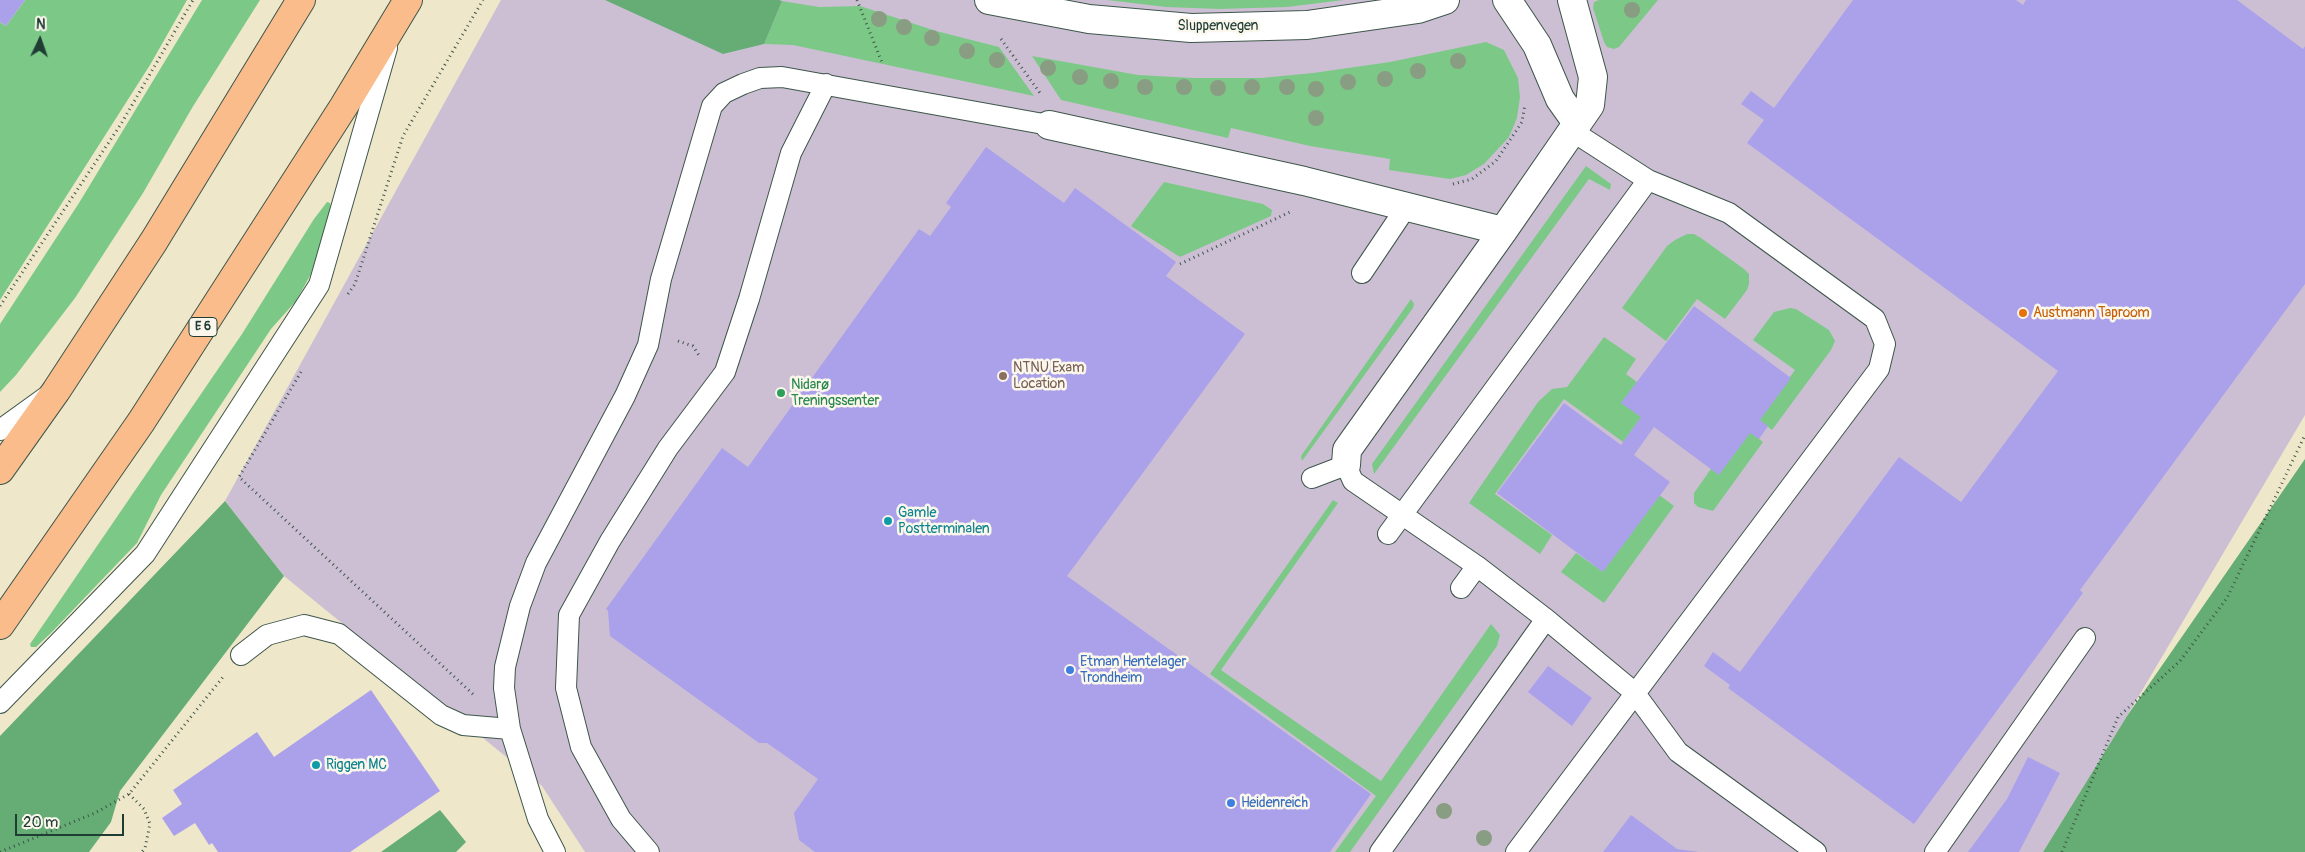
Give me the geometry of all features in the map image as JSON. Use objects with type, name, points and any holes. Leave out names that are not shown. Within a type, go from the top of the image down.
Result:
[{"type":"highway","points":[[0,470],[56,390],[154,241],[301,0]]},
{"type":"highway","name":"E 6","points":[[0,625],[142,422],[339,114],[401,11]]},
{"type":"street","name":"Sluppenvegen","points":[[989,0],[1089,19],[1191,28],[1307,26],[1418,9],[1445,0]]},
{"type":"street","points":[[1507,0],[1537,46],[1560,99],[1575,127]]},
{"type":"street","points":[[1346,465],[1347,450],[1590,105],[1593,77],[1572,0]]},
{"type":"street","points":[[1050,125],[1304,181],[1503,231]]},
{"type":"lane","points":[[0,703],[145,554],[320,285],[401,11]]},
{"type":"lane","points":[[555,852],[538,819],[510,729],[504,688],[505,667],[520,606],[536,563],[625,396],[648,345],[662,279],[712,106],[724,93],[760,78],[782,77],[1050,125]]},
{"type":"lane","points":[[649,852],[621,819],[581,748],[566,688],[569,616],[610,541],[668,448],[725,372],[749,299],[791,154],[826,84]]},
{"type":"lane","points":[[1516,852],[1634,692],[1879,369],[1885,344],[1875,319],[1729,213],[1648,180],[1575,127]]},
{"type":"lane","points":[[1388,534],[1648,180]]},
{"type":"lane","points":[[1362,273],[1407,206]]},
{"type":"lane","points":[[0,430],[56,390]]},
{"type":"lane","points":[[1312,478],[1346,465],[1352,482],[1477,566],[1546,619],[1634,692],[1678,752],[1816,852]]},
{"type":"lane","points":[[1461,588],[1477,566]]},
{"type":"lane","points":[[1380,852],[1546,619]]},
{"type":"lane","points":[[241,655],[267,635],[304,625],[339,634],[441,715],[463,725],[510,729]]},
{"type":"lane","points":[[1935,852],[2085,638]]},
{"type":"path","points":[[0,306],[121,124],[192,0]]},
{"type":"path","points":[[345,299],[355,284],[403,136],[483,0]]},
{"type":"path","points":[[857,0],[885,71]]},
{"type":"path","points":[[1001,39],[1042,95]]},
{"type":"path","points":[[1180,264],[1290,212],[1304,181]]},
{"type":"path","points":[[301,371],[239,477],[510,729]]},
{"type":"path","points":[[2062,852],[2118,717],[2180,661],[2227,598],[2305,435]]},
{"type":"path","points":[[0,852],[96,814],[129,794],[241,655]]},
{"type":"path","points":[[129,794],[144,809],[150,824],[145,848],[142,852]]},
{"type":"shaded area","points":[[501,0],[2305,0],[2305,415],[2127,716],[2043,852],[585,852],[542,786],[284,576],[225,501]]},
{"type":"green space","points":[[25,0],[187,0],[150,65],[0,300],[0,22],[6,26]]},
{"type":"green space","points":[[202,0],[260,0],[192,108],[143,193],[75,298],[16,375],[0,392],[0,324],[79,203]]},
{"type":"green space","points":[[605,0],[782,1],[764,44],[723,54]]},
{"type":"green space","points":[[1107,0],[1344,0],[1287,7],[1220,9],[1166,7]]},
{"type":"green space","points":[[1599,0],[1658,0],[1619,47],[1614,49],[1607,47],[1604,42],[1593,8],[1594,2]]},
{"type":"green space","points":[[782,1],[819,7],[860,6],[936,31],[999,47],[1034,96],[793,45],[764,44]]},
{"type":"green space","points":[[1486,42],[1504,50],[1518,78],[1520,97],[1517,118],[1509,137],[1484,164],[1466,175],[1450,179],[1389,170],[1390,159],[1310,146],[1231,128],[1228,138],[1061,100],[1032,56],[1138,75],[1193,78],[1261,78],[1390,62]]},
{"type":"green space","points":[[1586,166],[1611,184],[1610,190],[1589,179],[1374,474],[1372,464]]},
{"type":"green space","points":[[1164,182],[1263,204],[1272,210],[1271,216],[1180,257],[1131,226]]},
{"type":"green space","points":[[327,202],[330,203],[331,208],[311,274],[296,301],[271,329],[161,495],[137,543],[51,633],[36,647],[31,647],[30,644],[242,334],[314,219]]},
{"type":"green space","points":[[1687,234],[1694,234],[1701,238],[1744,269],[1749,274],[1749,284],[1747,290],[1725,319],[1697,299],[1666,341],[1622,308],[1667,246]]},
{"type":"green space","points":[[1411,299],[1414,304],[1413,308],[1302,461],[1301,456]]},
{"type":"green space","points":[[1790,308],[1796,309],[1829,330],[1835,341],[1831,350],[1772,430],[1759,420],[1795,370],[1753,340],[1774,312]]},
{"type":"green space","points":[[1604,337],[1636,359],[1626,374],[1637,382],[1623,401],[1642,416],[1623,442],[1564,399],[1495,494],[1552,535],[1540,554],[1469,503],[1538,402],[1552,389],[1567,387]]},
{"type":"green space","points":[[1750,432],[1763,442],[1713,511],[1698,507],[1694,503],[1694,493],[1713,466]]},
{"type":"green space","points":[[2305,459],[2305,852],[2043,852],[2127,716]]},
{"type":"green space","points":[[1658,494],[1674,506],[1604,603],[1561,572],[1576,553],[1602,571]]},
{"type":"green space","points":[[1333,500],[1338,503],[1221,670],[1381,781],[1491,624],[1500,635],[1497,646],[1350,852],[1335,852],[1376,796],[1210,674]]},
{"type":"green space","points":[[225,501],[284,576],[120,791],[111,822],[89,852],[0,852],[0,736]]},
{"type":"green space","points":[[440,810],[466,842],[456,852],[381,852]]},
{"type":"building","points":[[0,0],[25,0],[6,26],[0,22]]},
{"type":"building","points":[[1853,0],[2016,0],[2023,5],[2026,0],[2237,0],[2303,49],[2305,46],[2305,284],[2080,590],[2083,593],[1914,824],[1728,688],[1730,685],[1704,666],[1713,652],[1740,672],[1899,457],[1961,502],[2058,371],[1747,143],[1764,120],[1741,104],[1751,91],[1774,108]]},
{"type":"building","name":"Gamle Postterminalen","points":[[986,147],[1064,203],[1075,188],[1176,262],[1166,276],[1245,334],[1067,576],[1371,794],[1330,852],[815,852],[799,840],[794,813],[818,779],[767,743],[759,743],[610,636],[608,611],[606,609],[722,448],[748,467],[919,229],[930,236],[951,207],[946,203]]},
{"type":"building","points":[[1694,306],[1791,378],[1760,420],[1768,426],[1759,439],[1750,433],[1719,475],[1654,427],[1634,455],[1670,482],[1603,572],[1497,493],[1564,403],[1621,445],[1641,417],[1621,403]]},
{"type":"building","points":[[1548,666],[1592,698],[1572,726],[1528,692]]},
{"type":"building","name":"Riggen MC","points":[[371,690],[440,791],[350,852],[218,852],[212,843],[209,845],[195,823],[174,836],[162,818],[182,804],[173,790],[257,732],[274,757]]},
{"type":"building","points":[[2028,757],[2060,773],[2019,852],[1968,852],[2007,799]]},
{"type":"building","points":[[1631,815],[1677,849],[1699,852],[1603,852]]},
{"type":"place","name":"Austmann Taproom","points":[[2023,313]]},
{"type":"place","name":"NTNU Exam Location","points":[[1003,376]]},
{"type":"place","name":"Nidarø Treningssenter","points":[[781,393]]},
{"type":"place","name":"Gamle Postterminalen","points":[[888,521]]},
{"type":"place","name":"Etman Hentelager Trondheim","points":[[1070,670]]},
{"type":"place","name":"Riggen MC","points":[[316,765]]},
{"type":"place","name":"Heidenreich","points":[[1231,803]]}]
